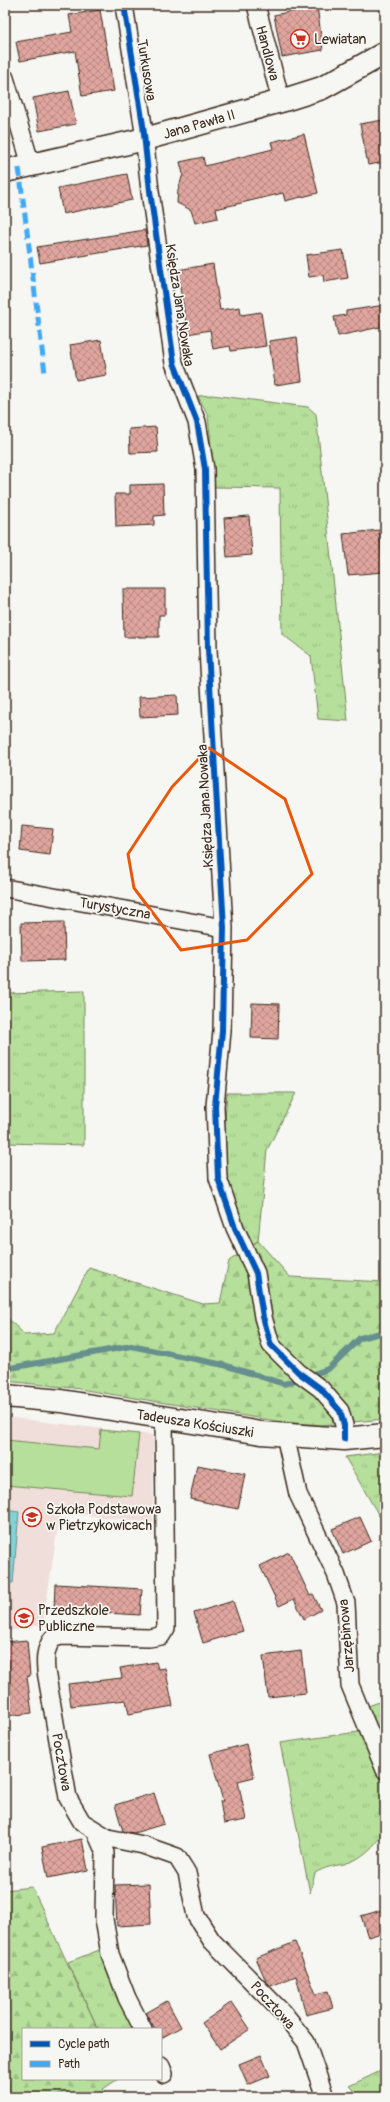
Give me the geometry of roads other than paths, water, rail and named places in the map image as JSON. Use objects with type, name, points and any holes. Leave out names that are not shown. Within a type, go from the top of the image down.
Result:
[{"type":"street","name":"Turkusowa","points":[[124,5],[145,139]]},
{"type":"street","name":"Handlowa","points":[[256,5],[281,101]]},
{"type":"street","name":"Jana Pawła II","points":[[5,171],[145,139],[281,101],[322,88],[385,53]]},
{"type":"street","points":[[5,78],[31,165]]},
{"type":"street","name":"Księdza Jana Nowaka","points":[[145,139],[150,191],[174,363],[197,422],[205,469],[208,649],[224,928],[222,1031],[216,1106],[218,1178],[235,1228],[256,1273],[263,1317],[271,1345],[298,1372],[316,1386],[340,1411],[344,1439]]},
{"type":"street","name":"Turystyczna","points":[[5,888],[224,928]]},
{"type":"street","name":"Tadeusza Kościuszki","points":[[5,1396],[61,1401],[261,1433],[344,1439],[385,1435]]},
{"type":"street","name":"Pocztowa","points":[[164,1418],[166,1628],[161,1636],[149,1638],[61,1636],[52,1639],[48,1646],[45,1659],[68,1798],[82,1822],[108,1838],[143,1845],[177,1856],[187,1873],[196,1916],[212,1941],[282,2012],[306,2042],[325,2097]]},
{"type":"street","name":"Jarzębinowa","points":[[285,1435],[298,1494],[336,1574],[346,1603],[350,1685],[385,1770]]},
{"type":"street","points":[[95,1830],[106,1853],[104,1919],[110,1954],[127,1998],[142,2028]]},
{"type":"water","points":[[5,1510],[19,1512],[13,1583],[5,1582]]},
{"type":"waterway","points":[[5,1369],[131,1346],[224,1365],[284,1384],[328,1369],[360,1338],[385,1332]]},
{"type":"place","name":"Lewiatan","points":[[300,39]]},
{"type":"place","name":"Szkoła Podstawowa w Pietrzykowicach","points":[[32,1517]]},
{"type":"place","name":"Przedszkole Publiczne","points":[[24,1618]]}]
